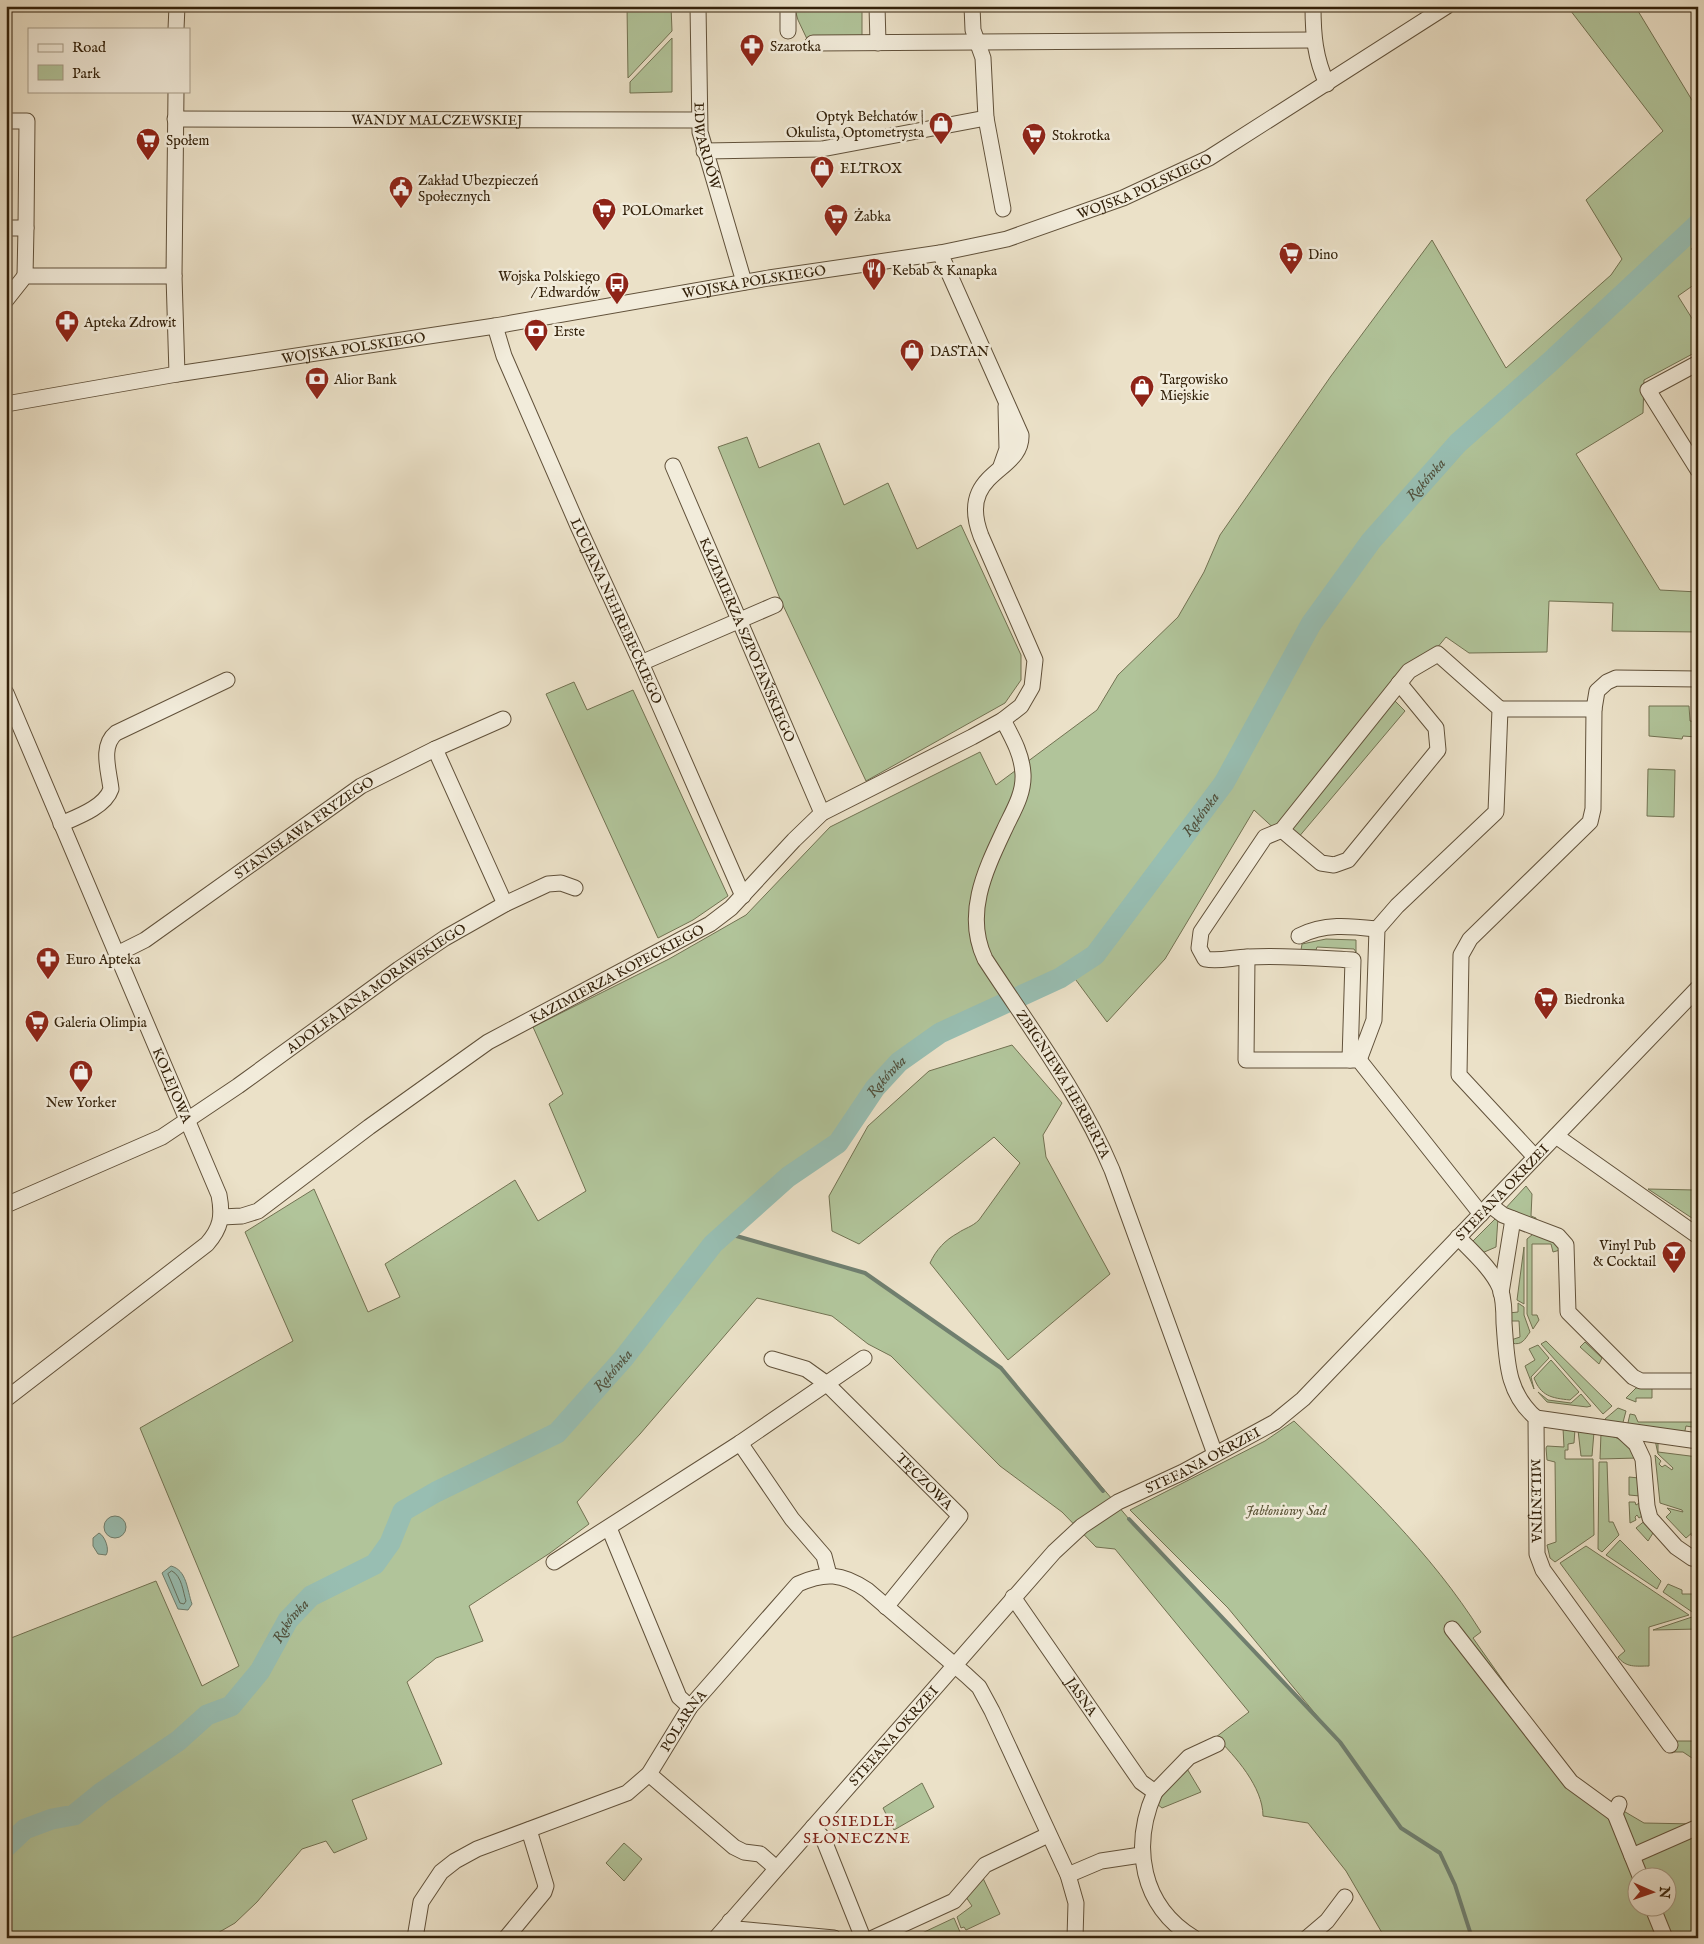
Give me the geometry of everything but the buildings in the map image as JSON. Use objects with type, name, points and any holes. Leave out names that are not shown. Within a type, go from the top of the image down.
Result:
[{"type":"street","points":[[176,6],[176,28]]},
{"type":"street","name":"EDWARDÓW","points":[[698,6],[698,120],[704,151],[744,282]]},
{"type":"street","points":[[788,6],[788,31]]},
{"type":"street","points":[[877,6],[878,43]]},
{"type":"street","points":[[972,6],[973,30],[982,58],[986,118],[1003,209]]},
{"type":"street","points":[[1313,6],[1313,40],[1319,67],[1327,84]]},
{"type":"street","name":"WOJSKA POLSKIEGO","points":[[6,404],[177,374],[495,326],[744,282],[940,253],[1007,239],[1123,198],[1209,158],[1447,6]]},
{"type":"street","points":[[813,43],[1313,40]]},
{"type":"street","points":[[176,92],[174,276],[177,374]]},
{"type":"street","points":[[704,151],[822,149],[986,118]]},
{"type":"street","name":"WANDY MALCZEWSKIEJ","points":[[176,119],[698,120]]},
{"type":"street","points":[[6,121],[27,120],[25,276],[6,300]]},
{"type":"street","points":[[6,228],[26,228]]},
{"type":"street","name":"KAZIMIERZA KOPECKIEGO","points":[[222,1216],[242,1216],[258,1211],[369,1127],[488,1042],[694,934],[722,916],[822,813],[1003,720],[1021,706],[1029,695],[1036,669],[1032,648],[977,525],[976,507],[982,485],[1001,466],[1007,449],[1006,403],[940,253]]},
{"type":"street","points":[[25,276],[174,276]]},
{"type":"street","name":"LUCJANA NEHREBECKIEGO","points":[[495,326],[502,350],[531,418],[743,896]]},
{"type":"street","points":[[1698,363],[1648,390],[1698,470]]},
{"type":"street","name":"KAZIMIERZA SZPOTAŃSKIEGO","points":[[673,466],[822,813]]},
{"type":"street","points":[[641,663],[776,605]]},
{"type":"street","points":[[1594,709],[1500,709],[1438,654],[1409,671],[1282,830],[1265,837],[1201,932],[1199,948],[1205,959],[1214,961],[1247,956],[1298,956],[1353,960],[1354,1060],[1485,1209],[1558,1236],[1564,1240],[1566,1245],[1568,1312],[1633,1377],[1641,1381],[1698,1381]]},
{"type":"street","points":[[1535,1157],[1459,1075],[1461,955],[1470,939],[1590,822],[1593,810],[1594,709],[1597,691],[1612,679],[1698,679]]},
{"type":"street","points":[[61,824],[104,801],[109,795],[111,789],[106,748],[109,739],[227,680]]},
{"type":"street","points":[[1282,830],[1321,863],[1334,865],[1348,860],[1438,750],[1436,728],[1399,683]]},
{"type":"street","name":"KOLEJOWA","points":[[6,692],[219,1195],[222,1216]]},
{"type":"street","points":[[1354,1060],[1374,1020],[1377,929],[1397,906],[1496,812],[1500,709]]},
{"type":"street","name":"STANISŁAWA FRYZEGO","points":[[117,954],[145,940],[361,786],[435,749],[503,720]]},
{"type":"street","name":"ZBIGNIEWA HERBERTA","points":[[1003,720],[1021,756],[1023,781],[1017,805],[984,876],[979,893],[976,922],[983,954],[1075,1094],[1097,1135],[1112,1170],[1215,1454]]},
{"type":"street","points":[[435,749],[505,904]]},
{"type":"street","name":"ADOLFA JANA MORAWSKIEGO","points":[[6,1205],[154,1142],[188,1120],[399,969],[445,938],[505,904],[548,884],[561,883],[575,888]]},
{"type":"street","points":[[1299,936],[1311,929],[1332,926],[1377,929]]},
{"type":"street","points":[[1247,956],[1246,1060],[1354,1060]]},
{"type":"street","name":"STEFANA OKRZEI","points":[[716,1938],[1012,1597],[1054,1552],[1082,1526],[1118,1502],[1275,1422],[1303,1399],[1535,1157],[1696,993]]},
{"type":"street","points":[[1556,1136],[1698,1236]]},
{"type":"street","points":[[6,1399],[206,1244],[220,1225],[222,1216]]},
{"type":"street","points":[[1513,1219],[1501,1293],[1509,1372],[1523,1406],[1536,1418],[1698,1442]]},
{"type":"street","points":[[1458,1237],[1495,1280],[1501,1293]]},
{"type":"street","points":[[554,1562],[740,1443],[864,1358]]},
{"type":"street","name":"TĘCZOWA","points":[[772,1359],[806,1369],[827,1384],[960,1516],[886,1607]]},
{"type":"street","name":"MILENIJNA","points":[[1536,1418],[1537,1554],[1544,1570],[1670,1745]]},
{"type":"street","points":[[1623,1432],[1636,1444],[1643,1459],[1646,1500],[1650,1518],[1676,1547],[1692,1558],[1698,1559]]},
{"type":"street","points":[[740,1443],[792,1519],[824,1556],[829,1575]]},
{"type":"street","points":[[609,1528],[679,1697],[690,1707]]},
{"type":"street","name":"POLARNA","points":[[415,1938],[421,1902],[441,1872],[455,1861],[477,1849],[627,1793],[649,1774],[690,1707],[798,1584],[815,1577],[829,1575],[855,1582],[979,1687],[1068,1875],[1076,1903],[1075,1938]]},
{"type":"street","name":"JASNA","points":[[1012,1597],[1141,1782],[1155,1792]]},
{"type":"street","points":[[1452,1629],[1571,1782],[1617,1809],[1636,1866]]},
{"type":"street","points":[[1194,1938],[1184,1932],[1167,1915],[1153,1894],[1141,1856],[1144,1823],[1155,1792],[1189,1757],[1217,1744]]},
{"type":"street","points":[[649,1774],[734,1847],[744,1852],[760,1854],[776,1868]]},
{"type":"street","points":[[813,1828],[823,1838],[863,1938]]},
{"type":"street","points":[[1632,1856],[1698,1828]]},
{"type":"street","points":[[506,1938],[544,1892],[546,1886],[529,1830]]},
{"type":"street","points":[[873,1938],[954,1901],[985,1865],[1048,1835]]},
{"type":"street","points":[[1068,1875],[1101,1861],[1141,1856]]},
{"type":"street","points":[[1306,1938],[1327,1921],[1345,1897]]},
{"type":"street","points":[[1656,1916],[1665,1938]]},
{"type":"street","points":[[730,1921],[737,1929],[834,1938]]},
{"type":"green space","points":[[627,6],[671,6],[672,31],[628,78]]},
{"type":"green space","points":[[794,6],[862,6],[862,39],[807,39]]},
{"type":"green space","name":"Jabłoniowy Sad","points":[[1567,6],[1635,6],[1698,110],[1698,242],[1691,249],[1698,255],[1698,282],[1678,296],[1698,328],[1698,351],[1644,380],[1643,413],[1576,454],[1660,590],[1698,592],[1698,632],[1612,631],[1613,603],[1549,601],[1547,652],[1469,653],[1446,637],[1394,700],[1405,711],[1292,845],[1254,810],[1165,959],[1107,1022],[1070,972],[940,1033],[899,1062],[875,1088],[838,1143],[788,1177],[726,1233],[865,1273],[1001,1368],[1129,1519],[1332,1734],[1228,1608],[1130,1510],[1265,1441],[1294,1421],[1394,1521],[1440,1575],[1481,1632],[1473,1638],[1568,1773],[1598,1796],[1644,1823],[1695,1824],[1698,1938],[1385,1938],[1346,1871],[1308,1823],[1263,1816],[1262,1805],[1253,1783],[1231,1753],[1216,1737],[1249,1712],[1115,1549],[1096,1547],[1062,1512],[1000,1466],[891,1356],[868,1344],[832,1316],[757,1298],[640,1434],[577,1502],[589,1524],[550,1553],[469,1606],[483,1641],[436,1658],[407,1682],[442,1764],[352,1800],[367,1839],[334,1853],[326,1841],[302,1849],[257,1902],[235,1923],[209,1938],[6,1938],[6,1640],[156,1581],[202,1686],[239,1666],[140,1428],[293,1341],[245,1232],[314,1189],[368,1312],[400,1297],[385,1264],[515,1180],[538,1221],[586,1191],[549,1104],[563,1094],[533,1027],[669,959],[746,915],[830,827],[980,752],[996,785],[1097,710],[1118,675],[1178,617],[1204,572],[1220,535],[1331,376],[1432,240],[1506,368],[1611,275],[1622,259],[1586,200],[1663,131]]},
{"type":"green space","points":[[672,38],[672,92],[630,93],[630,82]]},
{"type":"green space","points":[[747,437],[759,468],[819,443],[844,505],[888,483],[917,549],[961,525],[1021,655],[1021,680],[1005,703],[866,781],[781,601],[718,447]]},
{"type":"green space","points":[[574,682],[587,710],[633,690],[728,896],[693,920],[658,938],[546,694]]},
{"type":"green space","points":[[1649,706],[1689,706],[1690,721],[1697,722],[1696,737],[1683,736],[1682,739],[1649,736]]},
{"type":"green space","points":[[1648,769],[1675,770],[1674,817],[1647,816]]},
{"type":"green space","points":[[1326,939],[1356,940],[1356,952],[1354,949],[1317,947],[1316,950],[1301,950],[1302,944]]},
{"type":"green space","points":[[1012,1045],[1062,1103],[1043,1135],[1046,1157],[1110,1274],[1008,1360],[930,1263],[945,1242],[979,1220],[1020,1163],[994,1137],[859,1244],[832,1231],[829,1196],[868,1126],[929,1071]]},
{"type":"green space","points":[[1526,1186],[1532,1194],[1531,1216],[1536,1218],[1536,1223],[1503,1211]]},
{"type":"green space","points":[[1648,1189],[1695,1190],[1698,1222]]},
{"type":"green space","points":[[1498,1218],[1496,1247],[1482,1253],[1473,1241]]},
{"type":"green space","points":[[1533,1234],[1557,1243],[1560,1250],[1553,1252],[1551,1244],[1532,1244],[1532,1315],[1537,1315],[1539,1320],[1533,1329],[1527,1314],[1527,1239]]},
{"type":"green space","points":[[1524,1247],[1524,1304],[1517,1300]]},
{"type":"green space","points":[[1518,1303],[1524,1307],[1524,1315],[1530,1332],[1523,1341],[1515,1344],[1511,1340],[1520,1337],[1519,1321],[1510,1321],[1509,1313],[1518,1312]]},
{"type":"green space","points":[[1546,1341],[1612,1406],[1603,1414],[1541,1344]]},
{"type":"green space","points":[[1585,1342],[1602,1358],[1599,1364],[1580,1347]]},
{"type":"green space","points":[[1538,1345],[1549,1358],[1531,1377],[1534,1389],[1525,1366],[1535,1360],[1529,1349]]},
{"type":"green space","points":[[1551,1360],[1579,1392],[1570,1400],[1557,1398],[1543,1392],[1534,1378]]},
{"type":"green space","points":[[1652,1387],[1652,1398],[1636,1398],[1636,1402],[1626,1398],[1636,1388]]},
{"type":"green space","points":[[1538,1392],[1548,1400],[1571,1403],[1581,1394],[1591,1406],[1547,1402]]},
{"type":"green space","points":[[1618,1408],[1626,1411],[1622,1426],[1606,1422],[1605,1419]]},
{"type":"green space","points":[[1630,1414],[1635,1415],[1638,1422],[1698,1422],[1698,1428],[1686,1426],[1684,1435],[1627,1427]]},
{"type":"green space","points":[[1563,1428],[1575,1429],[1574,1443],[1568,1444],[1568,1450],[1565,1450],[1565,1459],[1593,1459],[1594,1535],[1555,1562],[1550,1558],[1547,1545],[1556,1542],[1555,1462],[1547,1460],[1546,1448],[1547,1446],[1564,1447]]},
{"type":"green space","points":[[1578,1430],[1594,1432],[1592,1456],[1581,1456]]},
{"type":"green space","points":[[1601,1433],[1622,1441],[1638,1458],[1600,1459]]},
{"type":"green space","points":[[1655,1440],[1658,1442],[1658,1452],[1698,1457],[1698,1546],[1695,1545],[1697,1541],[1691,1535],[1693,1532],[1686,1538],[1666,1517],[1671,1512],[1667,1508],[1683,1512],[1682,1510],[1660,1503],[1655,1455],[1661,1461],[1659,1464],[1662,1467],[1665,1465],[1672,1470],[1673,1468],[1658,1454]]},
{"type":"green space","points":[[1599,1462],[1607,1462],[1609,1522],[1613,1522],[1619,1535],[1602,1552],[1598,1549]]},
{"type":"green space","points":[[1629,1477],[1639,1478],[1640,1496],[1629,1495]]},
{"type":"green space","points":[[1629,1502],[1635,1502],[1636,1505],[1641,1502],[1644,1515],[1639,1518],[1637,1515],[1635,1517],[1636,1520],[1630,1523]]},
{"type":"green space","points":[[1647,1519],[1653,1533],[1648,1541],[1636,1528]]},
{"type":"green space","points":[[1620,1540],[1661,1581],[1657,1589],[1606,1555]]},
{"type":"green space","points":[[1586,1546],[1689,1615],[1649,1627],[1649,1666],[1628,1665],[1621,1661],[1618,1657],[1625,1651],[1560,1563]]},
{"type":"green space","points":[[1668,1584],[1682,1590],[1682,1594],[1698,1594],[1698,1616],[1663,1592]]},
{"type":"green space","points":[[1692,1617],[1698,1621],[1698,1629],[1653,1630]]},
{"type":"green space","points":[[1675,1741],[1698,1741],[1698,1762],[1683,1752],[1674,1752],[1671,1746]]},
{"type":"green space","points":[[1186,1767],[1201,1792],[1162,1808],[1157,1804],[1166,1789]]},
{"type":"green space","points":[[922,1783],[934,1807],[894,1830],[883,1808]]},
{"type":"green space","points":[[624,1843],[642,1859],[624,1881],[606,1863]]},
{"type":"green space","points":[[982,1876],[1000,1914],[966,1930],[964,1927],[961,1928],[957,1917],[972,1906],[966,1897]]},
{"type":"green space","points":[[954,1918],[960,1932],[949,1938],[921,1938],[920,1934]]},
{"type":"water","points":[[115,1516],[123,1519],[126,1527],[123,1535],[115,1538],[107,1535],[104,1527],[107,1519]]},
{"type":"water","points":[[99,1533],[106,1543],[106,1555],[98,1554],[93,1546],[93,1538]]},
{"type":"water","points":[[171,1566],[180,1572],[186,1581],[192,1604],[188,1610],[178,1609],[162,1573]]},
{"type":"waterway","name":"Rakówka","points":[[6,1847],[25,1829],[52,1819],[74,1815],[101,1793],[178,1741],[207,1715],[231,1706],[260,1671],[288,1620],[311,1596],[375,1564],[390,1543],[403,1511],[436,1492],[557,1433],[623,1359],[713,1244],[788,1177],[838,1143],[875,1088],[899,1062],[940,1033],[1060,978],[1095,955],[1224,783],[1311,624],[1371,541],[1458,443],[1550,362],[1698,224]]},
{"type":"waterway","points":[[726,1233],[865,1273],[1001,1368],[1103,1491]]},
{"type":"waterway","points":[[1129,1519],[1340,1742],[1401,1828],[1440,1853],[1455,1885],[1472,1938]]},
{"type":"place","name":"Szarotka","points":[[752,67]]},
{"type":"place","name":"Optyk Bełchatów | Okulista, Optometrysta","points":[[941,145]]},
{"type":"place","name":"Stokrotka","points":[[1034,156]]},
{"type":"place","name":"Społem","points":[[148,161]]},
{"type":"place","name":"ELTROX","points":[[822,189]]},
{"type":"place","name":"Zakład Ubezpieczeń Społecznych","points":[[401,209]]},
{"type":"place","name":"POLOmarket","points":[[604,231]]},
{"type":"place","name":"Żabka","points":[[836,237]]},
{"type":"place","name":"Dino","points":[[1291,275]]},
{"type":"place","name":"Kebab & Kanapka","points":[[874,291]]},
{"type":"place","name":"Wojska Polskiego / Edwardów","points":[[617,305]]},
{"type":"place","name":"Apteka Zdrowit","points":[[67,343]]},
{"type":"place","name":"Erste","points":[[536,352]]},
{"type":"place","name":"DASTAN","points":[[912,372]]},
{"type":"place","name":"Alior Bank","points":[[317,400]]},
{"type":"place","name":"Targowisko Miejskie","points":[[1142,408]]},
{"type":"place","name":"Euro Apteka","points":[[48,980]]},
{"type":"place","name":"Biedronka","points":[[1546,1020]]},
{"type":"place","name":"Galeria Olimpia","points":[[37,1043]]},
{"type":"place","name":"New Yorker","points":[[81,1093]]},
{"type":"place","name":"Vinyl Pub & Cocktail","points":[[1674,1274]]},
{"type":"district","name":"OSIEDLE SŁONECZNE","points":[[857,1830]]}]
